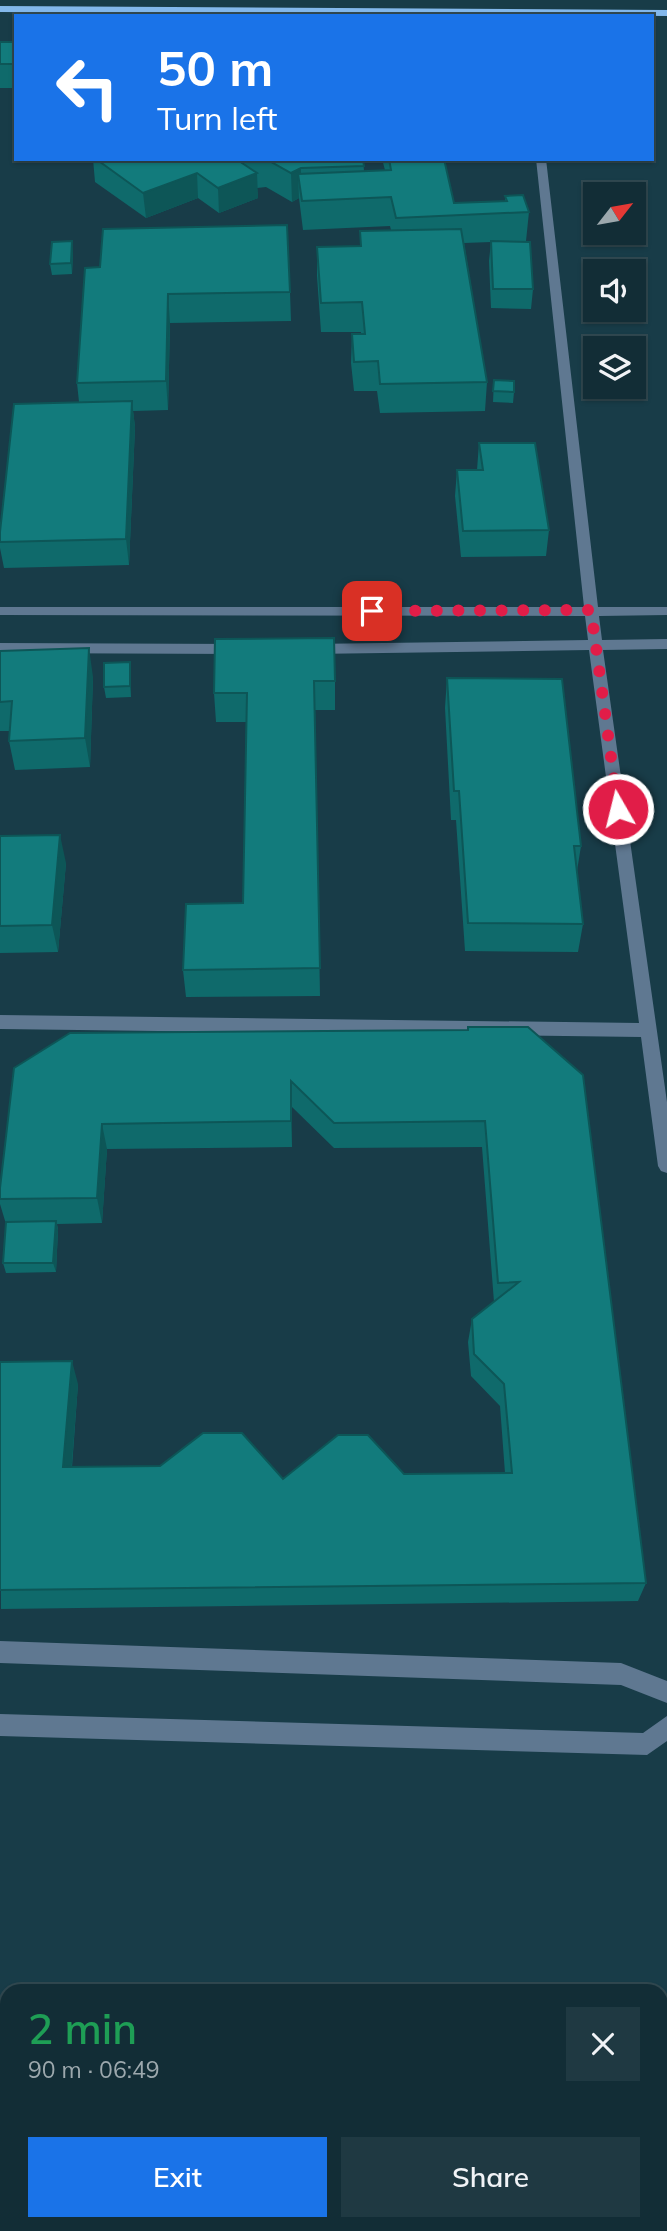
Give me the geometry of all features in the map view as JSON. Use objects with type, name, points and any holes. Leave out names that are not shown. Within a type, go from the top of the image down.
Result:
[{"type":"main road","points":[[0,9],[667,13]]},
{"type":"street","points":[[541,161],[591,610],[667,1166]]},
{"type":"street","points":[[0,611],[667,611]]},
{"type":"street","points":[[296,649],[667,644]]},
{"type":"street","points":[[0,648],[256,649]]},
{"type":"street","points":[[0,1023],[648,1030]]},
{"type":"street","points":[[0,1652],[621,1674],[667,1692]]},
{"type":"street","points":[[0,1725],[647,1744],[667,1727]]},
{"type":"building","points":[[0,42],[14,42],[14,64],[0,64]]},
{"type":"building","points":[[99,161],[239,161],[257,173],[218,188],[197,173],[143,193]]},
{"type":"building","points":[[270,161],[363,161],[364,166],[301,168],[291,173]]},
{"type":"building","points":[[389,161],[444,161],[454,203],[507,201],[505,196],[523,195],[529,212],[396,218],[391,197],[302,201],[298,174],[391,170]]},
{"type":"building","points":[[287,225],[290,292],[168,294],[166,381],[77,383],[85,268],[100,267],[103,229]]},
{"type":"building","points":[[461,229],[487,382],[380,384],[378,361],[354,362],[352,334],[365,334],[362,302],[321,303],[317,247],[361,246],[360,231]]},
{"type":"building","points":[[72,241],[71,263],[50,264],[52,242]]},
{"type":"building","points":[[491,241],[530,242],[533,289],[493,289]]},
{"type":"building","points":[[494,380],[514,381],[514,392],[493,391]]},
{"type":"building","points":[[132,401],[126,539],[0,542],[14,404]]},
{"type":"building","points":[[479,443],[535,443],[549,530],[463,531],[457,470],[483,470]]},
{"type":"building","points":[[334,638],[335,681],[314,681],[320,968],[183,970],[186,904],[243,903],[247,693],[214,693],[215,639]]},
{"type":"building","points":[[89,648],[85,738],[9,741],[12,701],[0,702],[0,651]]},
{"type":"building","points":[[130,662],[130,686],[104,687],[104,663]]},
{"type":"building","points":[[447,678],[562,679],[581,846],[574,846],[583,924],[468,923],[459,791],[454,791]]},
{"type":"building","points":[[60,835],[52,925],[0,926],[0,836]]},
{"type":"building","points":[[468,1027],[528,1027],[583,1075],[646,1583],[0,1590],[0,1362],[72,1361],[63,1467],[160,1466],[203,1433],[242,1433],[283,1479],[338,1435],[368,1435],[404,1474],[512,1473],[504,1384],[474,1354],[472,1319],[519,1282],[498,1283],[485,1121],[334,1123],[291,1081],[291,1121],[102,1124],[97,1198],[0,1199],[14,1068],[70,1033],[468,1030]]},
{"type":"building","points":[[56,1221],[53,1263],[3,1263],[6,1222]]},
{"type":"route","points":[[372,611],[591,610],[618,809]]}]
